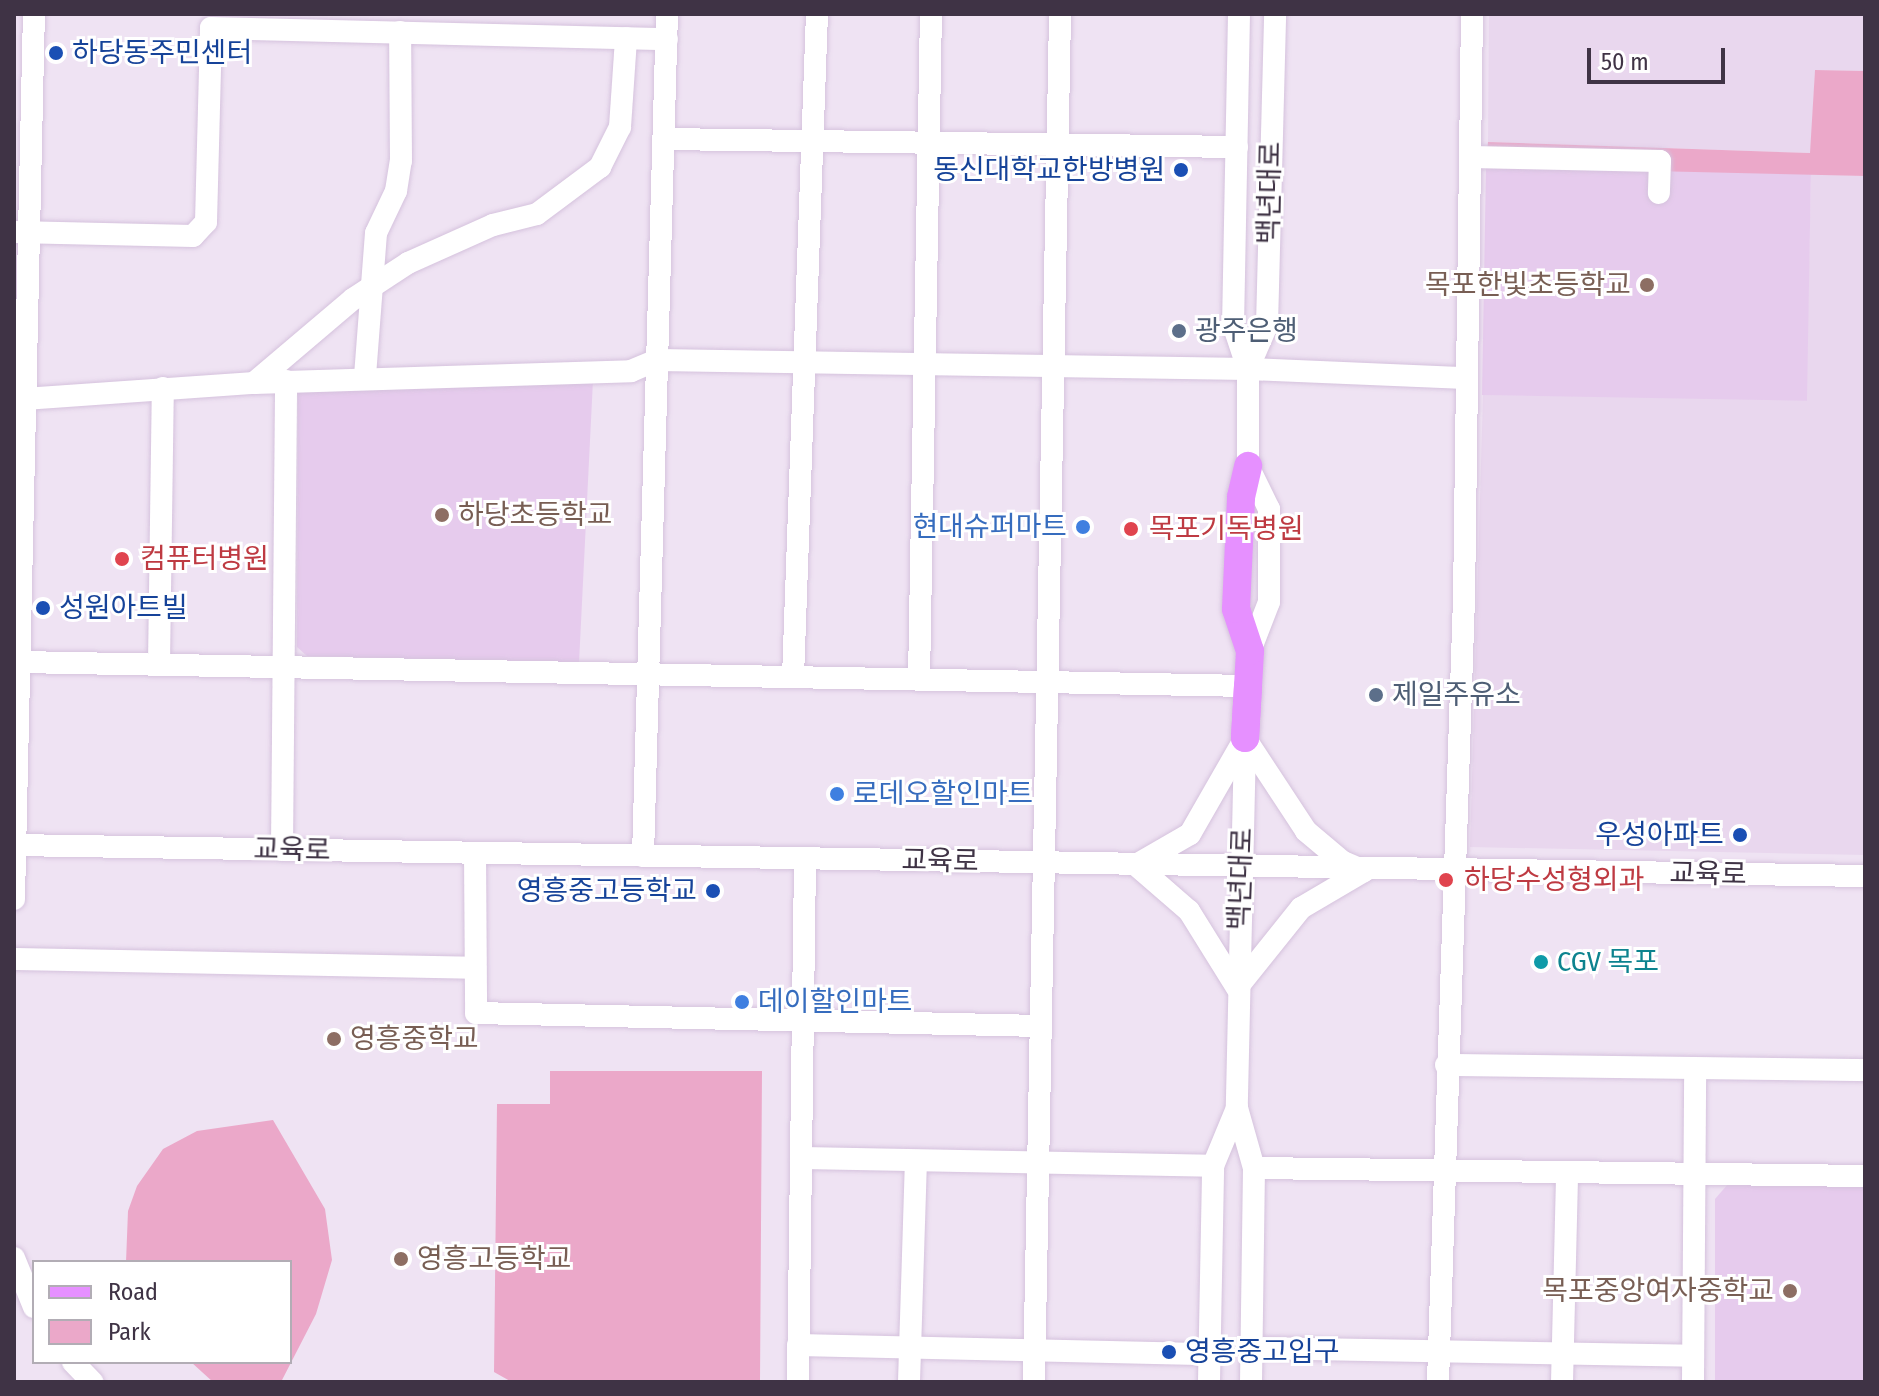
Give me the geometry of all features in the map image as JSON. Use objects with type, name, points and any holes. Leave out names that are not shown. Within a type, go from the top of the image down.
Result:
[{"type":"main road","name":"백년대로","points":[[1245,738],[1250,651],[1236,609],[1241,497],[1248,466]]},
{"type":"street","points":[[643,856],[667,14]]},
{"type":"street","points":[[793,677],[817,14]]},
{"type":"street","points":[[919,679],[931,14]]},
{"type":"street","points":[[1034,1382],[1060,14]]},
{"type":"street","name":"백년대로","points":[[1239,14],[1233,324],[1248,369],[1248,466]]},
{"type":"street","name":"백년대로","points":[[1248,369],[1267,325],[1275,14]]},
{"type":"street","points":[[1438,1382],[1442,1170],[1454,870],[1472,14]]},
{"type":"street","points":[[14,899],[20,662],[21,232],[27,18]]},
{"type":"street","points":[[21,232],[193,236],[206,222],[211,28],[667,39]]},
{"type":"street","points":[[365,376],[376,233],[396,191],[401,161],[400,32]]},
{"type":"street","points":[[254,383],[370,289],[437,248],[493,225],[537,214],[600,167],[620,127],[626,38]]},
{"type":"street","points":[[664,139],[1237,147]]},
{"type":"street","points":[[1471,157],[1660,161],[1659,193]]},
{"type":"street","points":[[19,402],[163,388],[365,376],[631,371],[657,360],[1054,369],[1248,369],[1466,378]]},
{"type":"street","points":[[282,850],[286,381]]},
{"type":"street","points":[[159,664],[163,388]]},
{"type":"street","points":[[20,662],[1248,686]]},
{"type":"street","points":[[1245,738],[1306,831],[1343,862],[1364,871],[1301,908],[1237,988],[1189,911],[1136,865],[1190,834],[1245,738]]},
{"type":"street","name":"백년대로","points":[[1245,738],[1237,988],[1237,1108],[1254,1168],[1251,1382]]},
{"type":"street","name":"교육로","points":[[15,845],[1364,871],[1865,876]]},
{"type":"street","points":[[475,853],[476,1013],[1040,1026]]},
{"type":"street","points":[[798,1382],[805,859]]},
{"type":"street","points":[[14,959],[475,968]]},
{"type":"street","points":[[1446,1065],[1865,1070]]},
{"type":"street","points":[[1693,1382],[1695,1070]]},
{"type":"street","name":"백년대로","points":[[1209,1382],[1213,1166],[1237,1108]]},
{"type":"street","points":[[801,1158],[1213,1166]]},
{"type":"street","points":[[909,1382],[916,1161]]},
{"type":"street","points":[[1254,1168],[1695,1178],[1865,1176]]},
{"type":"street","points":[[1562,1382],[1567,1175]]},
{"type":"street","points":[[14,1258],[32,1302]]},
{"type":"street","points":[[798,1345],[1210,1354]]},
{"type":"street","points":[[1251,1348],[1693,1356]]},
{"type":"street","points":[[75,1364],[92,1382]]},
{"type":"shaded area","points":[[1489,14],[1865,14],[1865,71],[1815,70],[1811,153],[1488,142]]},
{"type":"shaded area","name":"목포한빛초등학교","points":[[1486,167],[1811,173],[1807,401],[1482,395]]},
{"type":"shaded area","name":"우성아파트","points":[[1811,174],[1865,176],[1865,855],[1470,847],[1483,395],[1806,397]]},
{"type":"shaded area","name":"하당초등학교","points":[[593,380],[579,663],[307,656],[297,647],[298,383]]},
{"type":"shaded area","name":"목포중앙여자중학교","points":[[1728,1184],[1865,1185],[1865,1382],[1715,1382],[1715,1199]]},
{"type":"green space","points":[[1815,70],[1865,71],[1865,176],[1486,167],[1488,142],[1810,153]]},
{"type":"green space","points":[[550,1071],[762,1071],[760,1382],[512,1382],[494,1372],[497,1104],[550,1104]]},
{"type":"green space","points":[[273,1120],[325,1209],[332,1260],[316,1314],[292,1361],[292,1260],[126,1260],[128,1211],[137,1186],[163,1149],[197,1131]]},
{"type":"green space","points":[[193,1364],[290,1364],[281,1382],[213,1382]]},
{"type":"place","name":"하당동주민센터","points":[[56,53]]},
{"type":"place","name":"동신대학교한방병원","points":[[1181,170]]},
{"type":"place","name":"목포한빛초등학교","points":[[1647,285]]},
{"type":"place","name":"광주은행","points":[[1179,331]]},
{"type":"place","name":"하당초등학교","points":[[442,515]]},
{"type":"place","name":"현대슈퍼마트","points":[[1083,527]]},
{"type":"place","name":"목포기독병원","points":[[1131,529]]},
{"type":"place","name":"컴퓨터병원","points":[[122,559]]},
{"type":"place","name":"성원아트빌","points":[[43,608]]},
{"type":"place","name":"제일주유소","points":[[1376,695]]},
{"type":"place","name":"로데오할인마트","points":[[837,794]]},
{"type":"place","name":"우성아파트","points":[[1740,835]]},
{"type":"place","name":"하당수성형외과","points":[[1446,880]]},
{"type":"place","name":"영흥중고등학교","points":[[713,891]]},
{"type":"place","name":"CGV 목포","points":[[1541,962]]},
{"type":"place","name":"데이할인마트","points":[[742,1002]]},
{"type":"place","name":"영흥중학교","points":[[334,1039]]},
{"type":"place","name":"영흥고등학교","points":[[401,1259]]},
{"type":"place","name":"목포중앙여자중학교","points":[[1790,1291]]},
{"type":"place","name":"영흥중고입구","points":[[1169,1352]]}]
